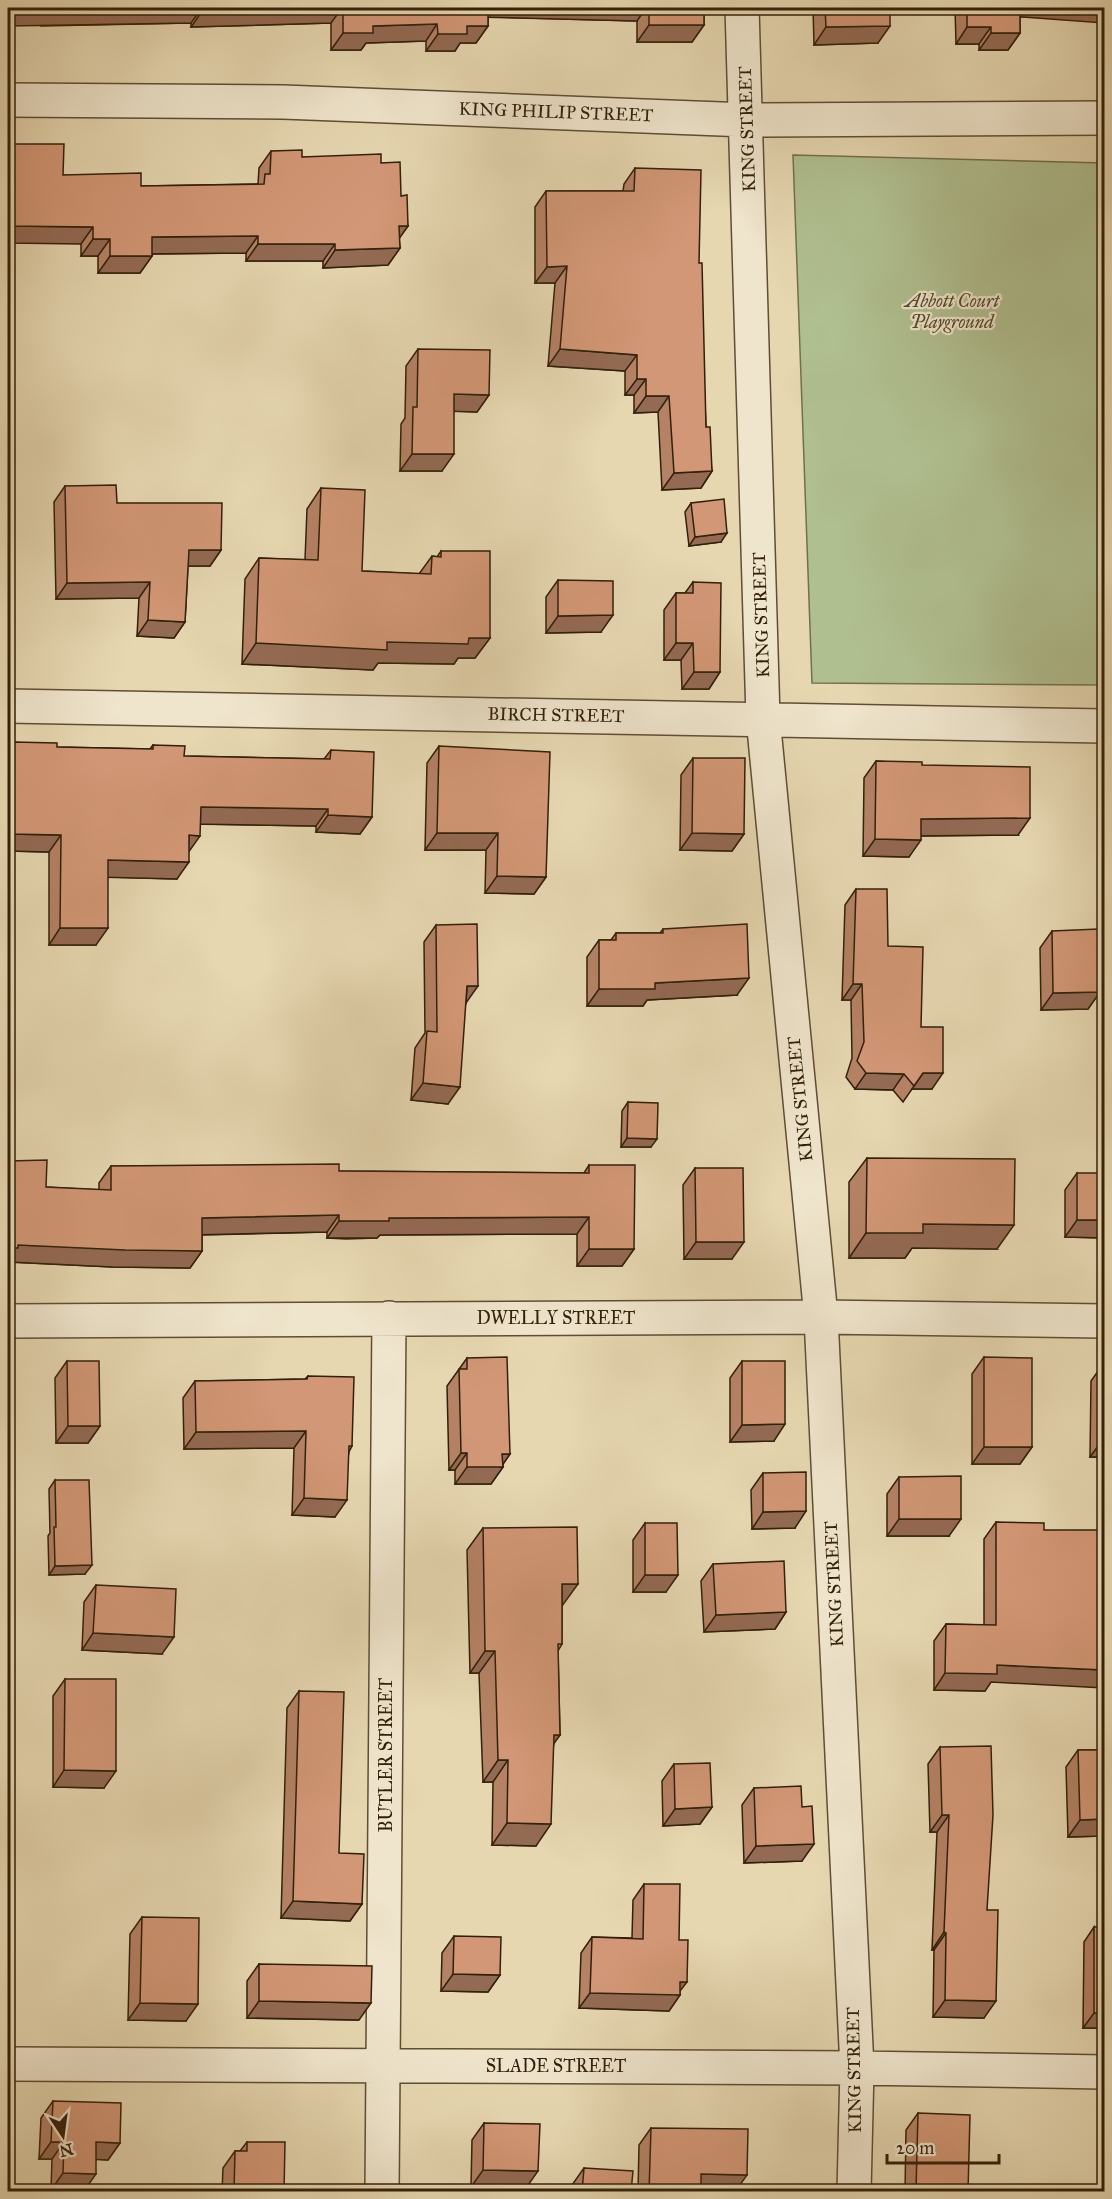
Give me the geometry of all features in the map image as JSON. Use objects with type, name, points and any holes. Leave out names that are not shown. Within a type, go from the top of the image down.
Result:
[{"type":"street","name":"KING STREET","points":[[742,8],[764,718],[821,1317],[857,2068],[854,2192]]},
{"type":"street","name":"KING PHILIP STREET","points":[[8,100],[283,102],[747,120],[1104,118]]},
{"type":"street","name":"BIRCH STREET","points":[[8,706],[1104,726]]},
{"type":"street","name":"DWELLY STREET","points":[[8,1321],[821,1317],[1104,1321]]},
{"type":"street","name":"BUTLER STREET","points":[[382,2192],[389,1318]]},
{"type":"street","name":"SLADE STREET","points":[[8,2064],[857,2068],[1104,2072]]},
{"type":"green space","name":"Abbott Court Playground","points":[[793,155],[1104,163],[1104,685],[812,683]]},
{"type":"building","points":[[8,8],[119,8],[8,9]]},
{"type":"building","points":[[203,8],[292,8],[203,10]]},
{"type":"building","points":[[343,8],[488,8],[488,26],[467,26],[467,34],[438,34],[437,24],[373,26],[373,33],[343,33]]},
{"type":"building","points":[[649,8],[704,8],[704,25],[649,25]]},
{"type":"building","points":[[825,8],[890,8],[890,26],[826,27]]},
{"type":"building","points":[[967,8],[1020,8],[1020,33],[991,33],[991,27],[967,27]]},
{"type":"building","points":[[14,144],[64,144],[63,175],[141,173],[141,186],[264,184],[265,174],[270,174],[271,151],[302,150],[302,157],[381,154],[381,163],[400,162],[401,196],[407,195],[408,226],[399,226],[400,248],[335,250],[335,244],[258,244],[258,236],[152,237],[152,256],[110,256],[110,239],[93,239],[93,227],[8,226],[8,151],[14,151]]},
{"type":"building","points":[[635,168],[701,170],[699,263],[702,263],[706,427],[710,427],[712,471],[674,473],[669,396],[646,396],[646,379],[637,379],[637,355],[560,349],[567,266],[547,267],[546,191],[634,191]]},
{"type":"building","points":[[418,349],[490,350],[489,395],[454,394],[454,454],[412,454],[413,407],[417,407]]},
{"type":"building","points":[[116,485],[117,503],[222,503],[221,550],[189,550],[185,622],[148,620],[150,582],[67,583],[65,486]]},
{"type":"building","points":[[321,488],[365,490],[362,571],[431,574],[432,556],[441,557],[441,551],[490,551],[490,638],[469,638],[468,644],[387,642],[387,650],[256,643],[259,558],[318,560]]},
{"type":"building","points":[[724,499],[727,533],[695,537],[691,503]]},
{"type":"building","points":[[558,580],[613,581],[613,615],[558,616]]},
{"type":"building","points":[[693,582],[721,583],[720,672],[694,672],[693,643],[676,643],[676,593],[693,593]]},
{"type":"building","points":[[13,742],[57,743],[57,747],[153,749],[153,745],[185,746],[184,756],[330,759],[331,750],[374,752],[372,817],[328,815],[328,809],[201,807],[200,836],[189,835],[189,862],[108,860],[108,928],[60,928],[61,835],[8,834],[8,798],[11,798]]},
{"type":"building","points":[[439,746],[550,752],[546,877],[497,876],[498,833],[437,833]]},
{"type":"building","points":[[693,758],[745,758],[744,834],[692,833]]},
{"type":"building","points":[[876,761],[922,762],[922,765],[1030,767],[1030,818],[921,819],[921,840],[875,839]]},
{"type":"building","points":[[856,889],[887,889],[888,946],[923,947],[921,1027],[943,1027],[943,1073],[923,1073],[914,1086],[904,1074],[866,1073],[857,1061],[864,1042],[862,984],[853,984]]},
{"type":"building","points":[[477,924],[478,986],[467,986],[460,1087],[423,1083],[427,1031],[437,1032],[436,925]]},
{"type":"building","points":[[747,924],[749,978],[655,983],[655,989],[599,989],[599,940],[616,940],[616,933],[663,933],[663,929]]},
{"type":"building","points":[[1098,929],[1100,992],[1053,993],[1052,931]]},
{"type":"building","points":[[628,1102],[658,1103],[657,1139],[627,1138]]},
{"type":"building","points":[[867,1158],[1015,1159],[1014,1225],[923,1224],[923,1233],[866,1233]]},
{"type":"building","points":[[47,1160],[46,1187],[111,1190],[111,1166],[339,1164],[339,1171],[589,1173],[589,1165],[635,1165],[634,1249],[589,1249],[589,1217],[389,1218],[389,1221],[339,1221],[339,1215],[202,1218],[202,1251],[18,1245],[18,1248],[8,1248],[8,1161]]},
{"type":"building","points":[[695,1168],[743,1168],[744,1242],[696,1242]]},
{"type":"building","points":[[1077,1173],[1104,1173],[1104,1220],[1077,1220]]},
{"type":"building","points":[[507,1357],[510,1454],[502,1454],[503,1467],[467,1467],[467,1453],[461,1453],[459,1369],[467,1369],[467,1358]]},
{"type":"building","points":[[984,1357],[1032,1358],[1032,1447],[984,1447]]},
{"type":"building","points":[[67,1361],[99,1361],[100,1426],[68,1426]]},
{"type":"building","points":[[742,1361],[785,1361],[785,1424],[742,1425]]},
{"type":"building","points":[[1101,1367],[1104,1367],[1104,1442],[1101,1442]]},
{"type":"building","points":[[308,1376],[354,1377],[352,1446],[349,1446],[347,1500],[304,1498],[306,1431],[196,1432],[195,1381],[307,1379]]},
{"type":"building","points":[[806,1472],[806,1511],[763,1512],[763,1473]]},
{"type":"building","points":[[961,1476],[961,1519],[899,1519],[899,1477]]},
{"type":"building","points":[[55,1480],[89,1480],[92,1565],[55,1566]]},
{"type":"building","points":[[996,1522],[1044,1523],[1044,1530],[1104,1530],[1104,1670],[997,1665],[997,1674],[945,1673],[946,1624],[996,1625]]},
{"type":"building","points":[[645,1523],[677,1523],[678,1575],[645,1575]]},
{"type":"building","points":[[577,1527],[578,1584],[562,1584],[562,1644],[558,1644],[560,1735],[554,1735],[551,1824],[507,1823],[508,1760],[498,1760],[495,1651],[485,1651],[483,1528]]},
{"type":"building","points":[[784,1561],[786,1612],[716,1615],[713,1564]]},
{"type":"building","points":[[96,1585],[176,1589],[174,1637],[93,1633]]},
{"type":"building","points":[[65,1679],[116,1679],[116,1771],[64,1770]]},
{"type":"building","points":[[299,1691],[344,1692],[339,1853],[364,1854],[362,1904],[293,1901]]},
{"type":"building","points":[[991,1746],[993,1815],[987,1910],[998,1910],[996,2001],[945,2000],[946,1933],[944,1932],[949,1815],[942,1815],[940,1747]]},
{"type":"building","points":[[1078,1750],[1104,1750],[1104,1819],[1080,1820]]},
{"type":"building","points":[[710,1763],[712,1807],[675,1809],[674,1764]]},
{"type":"building","points":[[801,1786],[802,1807],[812,1806],[814,1844],[756,1846],[754,1788]]},
{"type":"building","points":[[644,1884],[680,1884],[679,1940],[688,1940],[687,1982],[680,1982],[680,1995],[590,1993],[592,1937],[643,1939]]},
{"type":"building","points":[[142,1917],[199,1918],[198,2004],[140,2003]]},
{"type":"building","points":[[1094,1927],[1104,1927],[1104,2013],[1094,2013]]},
{"type":"building","points":[[454,1936],[501,1937],[500,1975],[453,1974]]},
{"type":"building","points":[[259,1964],[372,1966],[371,2003],[259,2001]]},
{"type":"building","points":[[53,2101],[121,2103],[120,2143],[96,2142],[96,2174],[63,2173],[64,2142],[51,2142]]},
{"type":"building","points":[[918,2113],[970,2115],[968,2192],[916,2190]]},
{"type":"building","points":[[484,2123],[540,2124],[538,2171],[483,2170]]},
{"type":"building","points":[[651,2128],[748,2129],[747,2175],[701,2174],[701,2192],[649,2192]]},
{"type":"building","points":[[247,2142],[285,2142],[284,2192],[234,2192],[235,2151],[247,2151]]},
{"type":"building","points":[[584,2168],[633,2171],[631,2192],[582,2192]]}]
